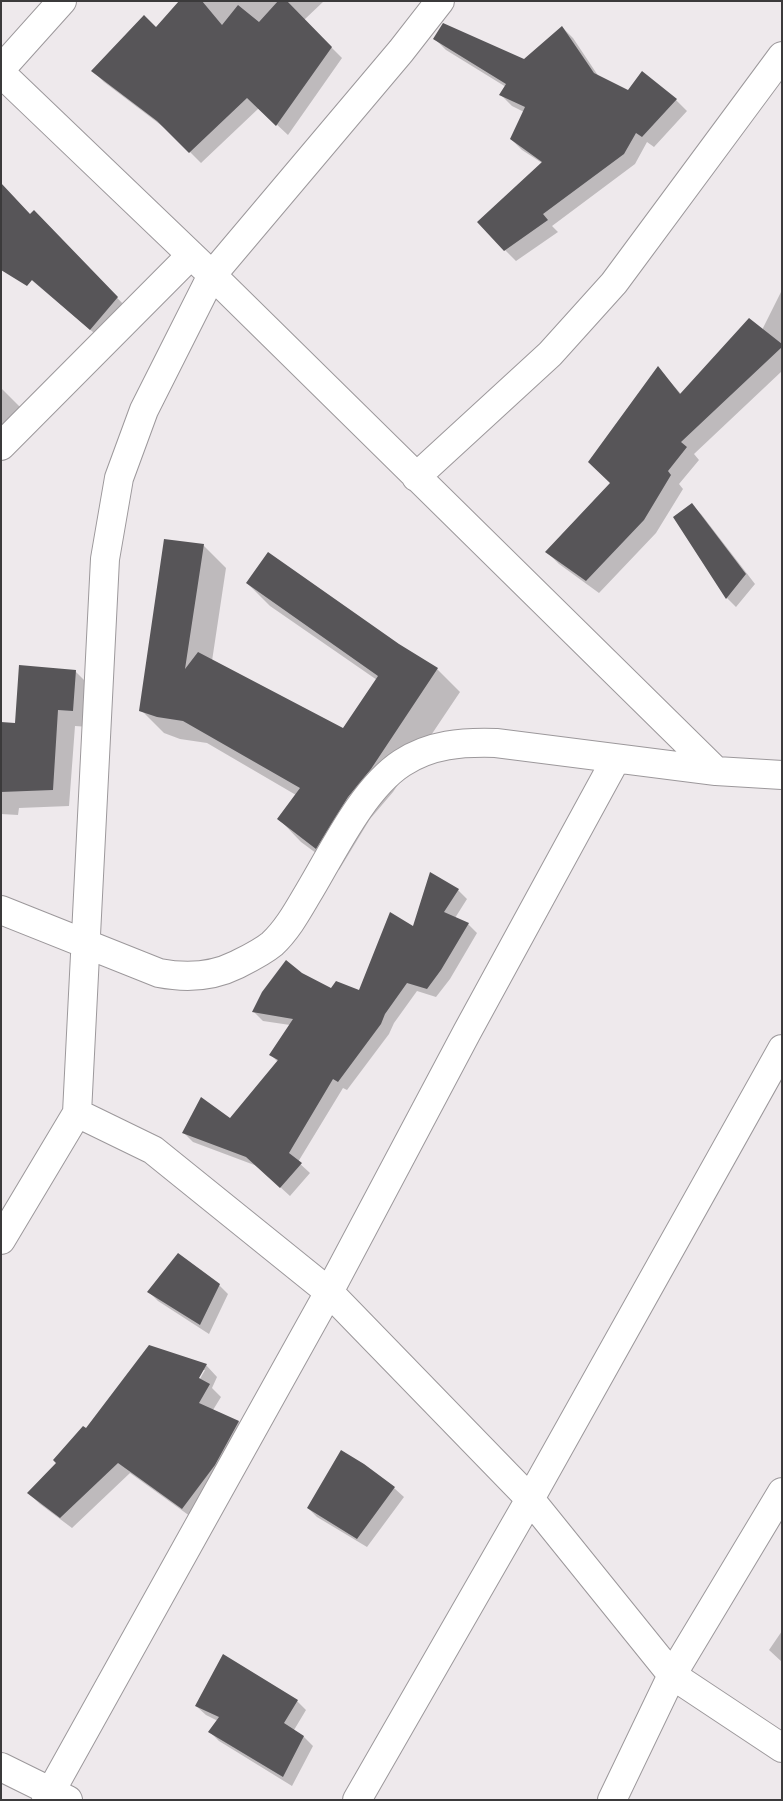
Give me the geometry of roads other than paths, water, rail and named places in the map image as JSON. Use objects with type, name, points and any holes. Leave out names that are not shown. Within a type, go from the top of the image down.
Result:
[{"type":"street","points":[[62,1],[1,71],[212,275],[716,771]]},
{"type":"street","points":[[1,1240],[77,1113],[84,943],[105,559],[119,478],[144,410],[212,275],[401,51],[440,1]]},
{"type":"street","points":[[416,477],[550,354],[614,283],[782,56]]},
{"type":"street","points":[[1,446],[190,255]]},
{"type":"street","points":[[1,910],[159,973],[176,976],[202,975],[227,969],[250,958],[272,944],[289,924],[358,811],[377,784],[402,763],[431,749],[463,742],[496,743],[716,771],[782,775]]},
{"type":"street","points":[[1,1767],[55,1797],[616,759]]},
{"type":"street","points":[[357,1800],[530,1499],[782,1049]]},
{"type":"street","points":[[77,1113],[153,1150],[329,1292],[530,1499],[672,1674],[782,1748]]},
{"type":"street","points":[[612,1800],[672,1674],[782,1492]]}]
